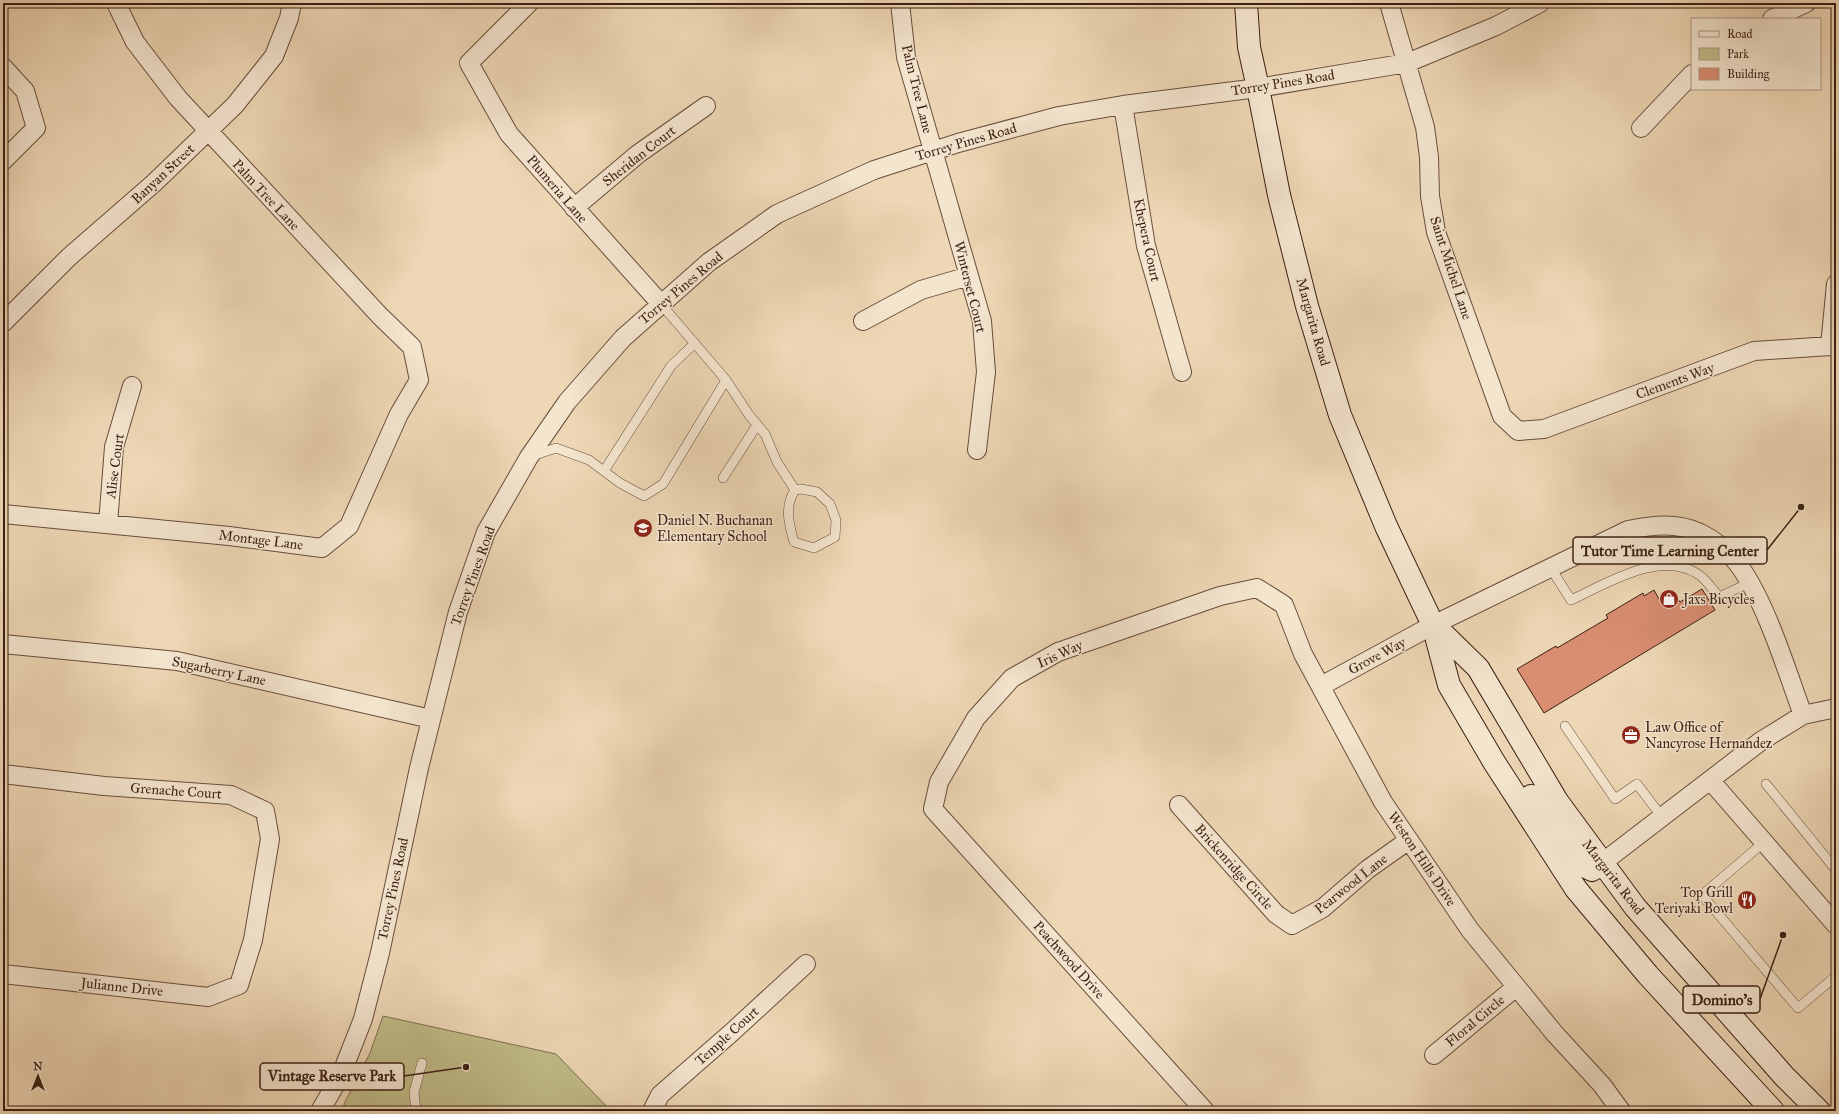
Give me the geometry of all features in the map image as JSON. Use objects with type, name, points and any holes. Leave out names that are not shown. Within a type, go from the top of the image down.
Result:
[{"type":"main road","name":"Margarita Road","points":[[1246,3],[1249,47],[1279,194],[1307,306],[1340,415],[1386,526],[1434,625],[1450,685],[1511,789],[1576,889],[1648,975],[1773,1111]]},
{"type":"main road","name":"Margarita Road","points":[[1434,625],[1478,668],[1557,801],[1635,907],[1784,1076],[1819,1111]]},
{"type":"main road","points":[[1511,789],[1517,786],[1527,791],[1582,865],[1592,870],[1602,863]]},
{"type":"main road","points":[[1832,1111],[1836,1107]]},
{"type":"street","name":"Palm Tree Lane","points":[[116,3],[135,42],[178,98],[380,316],[412,347],[419,380]]},
{"type":"street","name":"Banyan Street","points":[[3,322],[69,257],[154,183],[235,105],[274,56],[289,18],[292,3]]},
{"type":"street","name":"Plumeria Lane","points":[[529,3],[469,62],[508,134],[661,304]]},
{"type":"street","name":"Palm Tree Lane","points":[[900,3],[906,57],[933,151]]},
{"type":"street","name":"Saint Michel Lane","points":[[1389,3],[1426,127],[1429,157],[1430,196],[1436,232],[1502,416],[1518,431]]},
{"type":"street","name":"Torrey Pines Road","points":[[320,1111],[341,1075],[363,1018],[380,953],[431,719],[458,612],[486,532],[529,457],[567,402],[623,338],[709,262],[777,214],[874,170],[933,151],[1060,116],[1123,105],[1258,88],[1407,62],[1496,26],[1540,3]]},
{"type":"street","points":[[1774,18],[1806,3]]},
{"type":"street","points":[[3,67],[25,91],[36,128],[3,161]]},
{"type":"street","points":[[1641,128],[1691,75]]},
{"type":"street","name":"Khepera Court","points":[[1123,105],[1146,246],[1182,372]]},
{"type":"street","name":"Sheridan Court","points":[[574,208],[638,154],[706,106]]},
{"type":"street","name":"Winterset Court","points":[[933,151],[982,321],[986,372],[977,450]]},
{"type":"street","points":[[863,321],[921,290],[969,276]]},
{"type":"street","points":[[1833,347],[1836,284]]},
{"type":"street","name":"Clements Way","points":[[1518,431],[1544,429],[1754,352],[1833,347]]},
{"type":"street","name":"Montage Lane","points":[[3,514],[229,536],[322,548],[350,526],[399,414],[419,380]]},
{"type":"street","name":"Alise Court","points":[[108,524],[114,447],[132,386]]},
{"type":"street","name":"Grove Way","points":[[1321,686],[1434,625],[1628,530],[1652,525],[1677,526],[1700,533],[1723,547],[1738,564],[1760,604],[1803,715]]},
{"type":"street","name":"Weston Hills Drive","points":[[1257,588],[1284,605],[1303,654],[1383,802],[1470,930],[1555,1034],[1602,1085],[1621,1111]]},
{"type":"street","name":"Iris Way","points":[[933,809],[939,782],[976,718],[1012,678],[1065,649],[1220,596],[1257,588]]},
{"type":"street","name":"Sugarberry Lane","points":[[3,644],[177,661],[431,719]]},
{"type":"street","points":[[1602,863],[1761,741],[1803,715],[1836,708]]},
{"type":"street","name":"Grenache Court","points":[[3,774],[104,786],[231,795],[265,811],[270,839],[253,940],[239,985]]},
{"type":"street","points":[[1710,780],[1763,843],[1836,925]]},
{"type":"street","name":"Brickenridge Circle","points":[[1180,805],[1276,914],[1292,925]]},
{"type":"street","name":"Peachwood Drive","points":[[933,809],[1205,1111]]},
{"type":"street","name":"Pearwood Lane","points":[[1292,925],[1323,908],[1368,869],[1409,840]]},
{"type":"street","name":"Temple Court","points":[[652,1111],[660,1094],[731,1033],[806,964]]},
{"type":"street","name":"Julianne Drive","points":[[3,974],[208,997],[239,985]]},
{"type":"street","name":"Floral Circle","points":[[1434,1055],[1516,987]]},
{"type":"lane","points":[[661,304],[726,380],[749,415],[765,434],[777,462],[795,490]]},
{"type":"lane","points":[[604,471],[671,366],[695,343]]},
{"type":"lane","points":[[529,457],[556,448],[589,460],[620,483],[644,496],[663,484],[726,380]]},
{"type":"lane","points":[[723,478],[757,425]]},
{"type":"lane","points":[[795,490],[817,492],[830,504],[836,520],[835,537],[814,548],[794,542],[788,518],[789,499],[795,490]]},
{"type":"lane","points":[[1550,567],[1571,600],[1642,568],[1670,564],[1698,574],[1719,597],[1749,583]]},
{"type":"lane","points":[[1565,726],[1615,799],[1637,784],[1662,817]]},
{"type":"lane","points":[[1766,784],[1836,870]]},
{"type":"lane","points":[[1763,843],[1702,895],[1798,1008],[1836,976]]},
{"type":"lane","points":[[416,1111],[414,1092],[422,1063]]},
{"type":"green space","points":[[383,1016],[556,1054],[611,1111],[345,1111],[344,1104],[370,1053]]},
{"type":"building","points":[[1702,589],[1715,610],[1544,713],[1517,669],[1556,646],[1557,648],[1608,618],[1606,615],[1643,593],[1644,596],[1654,590],[1659,599],[1673,591],[1680,602]]},
{"type":"place","name":"Tutor Time Learning Center","points":[[1801,507]]},
{"type":"place","name":"Daniel N. Buchanan Elementary School","points":[[643,528]]},
{"type":"place","name":"Jaxs Bicycles","points":[[1669,599]]},
{"type":"place","name":"Law Office of Nancyrose Hernandez","points":[[1631,735]]},
{"type":"place","name":"Top Grill Teriyaki Bowl","points":[[1747,900]]},
{"type":"place","name":"Domino's","points":[[1783,935]]},
{"type":"place","name":"Vintage Reserve Park","points":[[466,1067]]}]
